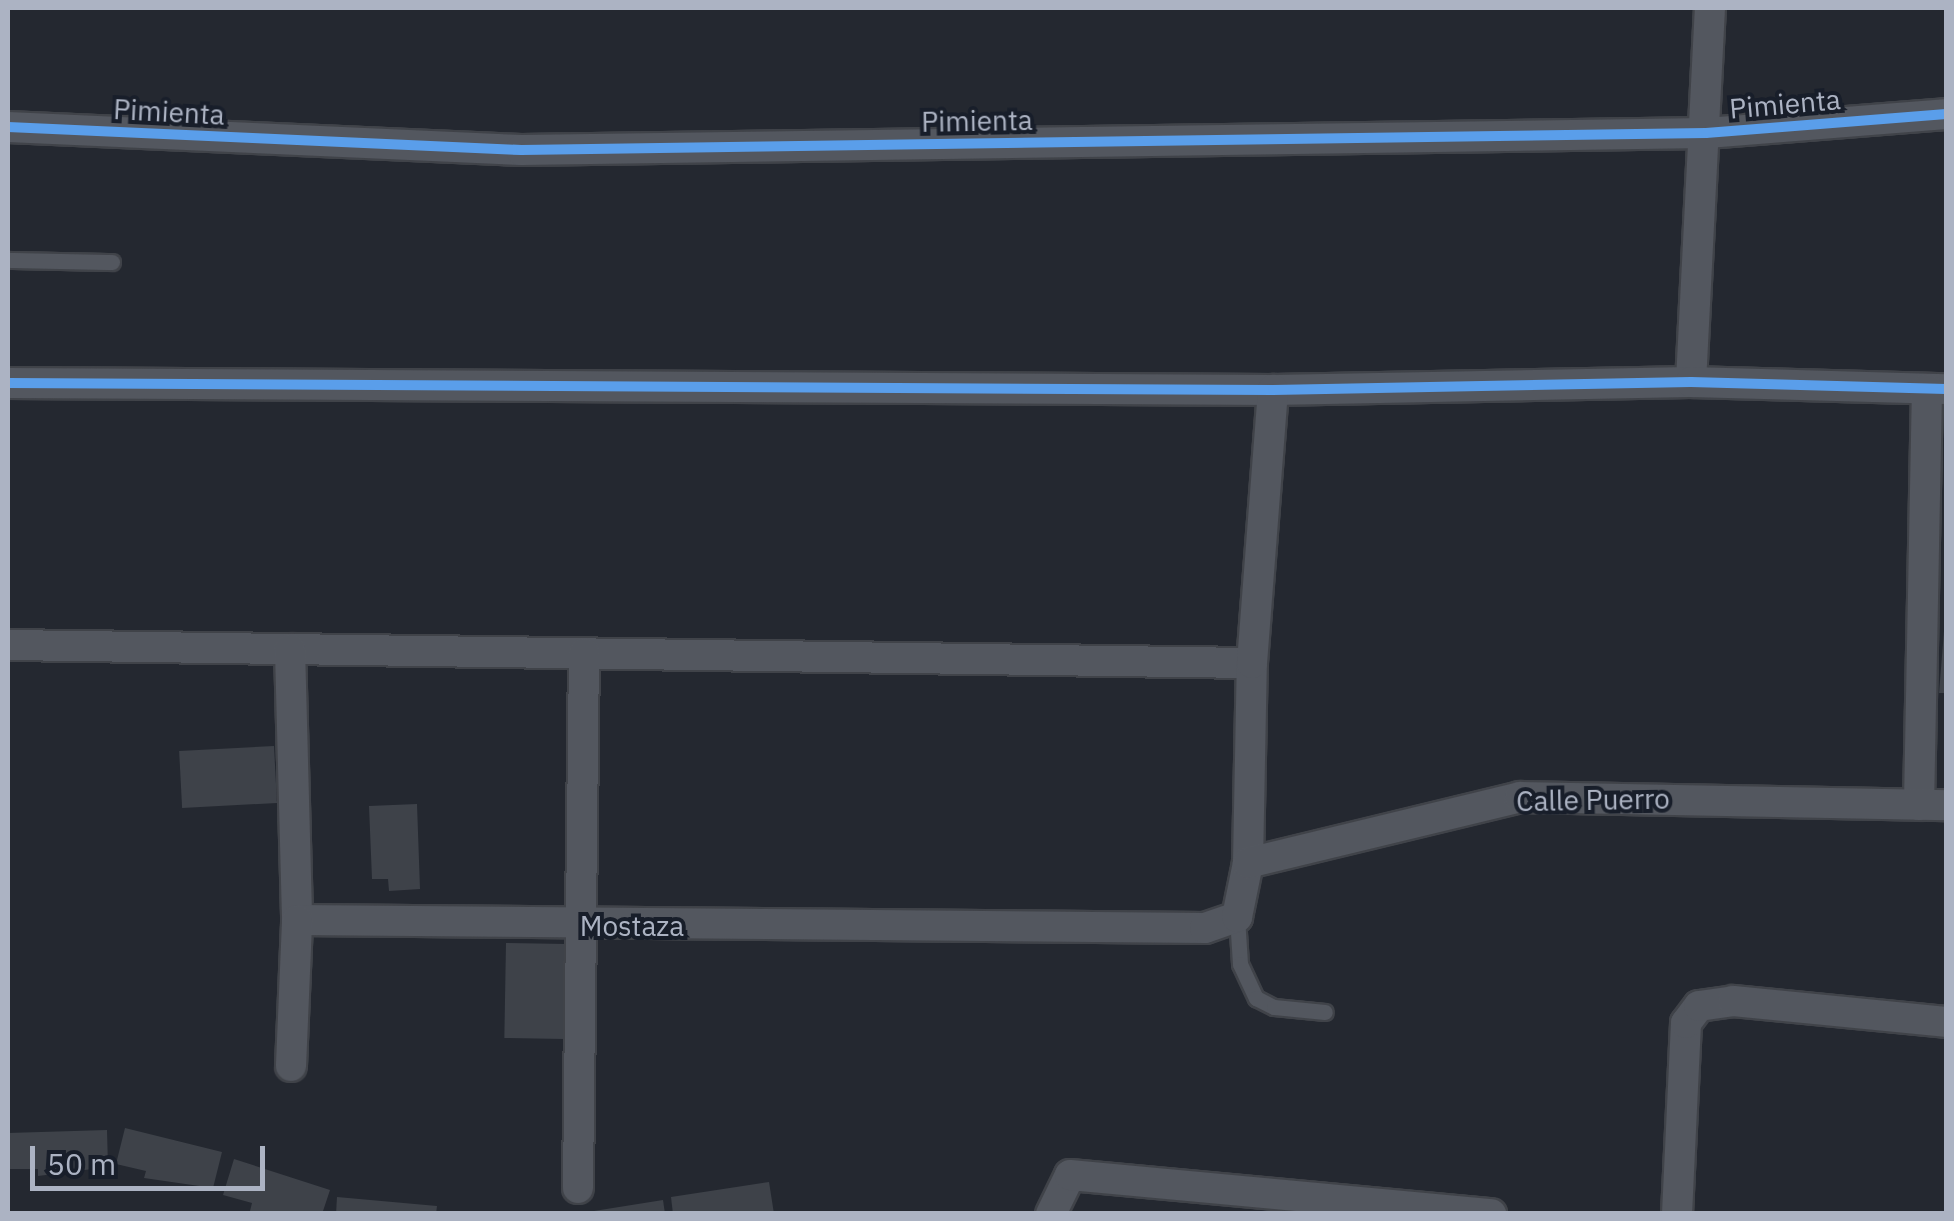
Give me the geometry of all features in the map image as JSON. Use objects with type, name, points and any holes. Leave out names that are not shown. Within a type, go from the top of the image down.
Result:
[{"type":"street","points":[[1692,382],[1710,8]]},
{"type":"street","name":"Pimienta","points":[[8,127],[521,150],[1706,133],[1946,114]]},
{"type":"street","points":[[8,383],[1273,390],[1692,382],[1937,389],[1933,805]]},
{"type":"street","points":[[1237,917],[1248,863],[1252,663],[1273,390]]},
{"type":"street","points":[[8,644],[1252,663]]},
{"type":"street","points":[[290,649],[297,920],[290,1066]]},
{"type":"street","points":[[578,1188],[577,926],[584,653]]},
{"type":"street","name":"Calle Puerro","points":[[1248,863],[1520,797],[1933,805]]},
{"type":"street","name":"Mostaza","points":[[297,920],[577,926],[1205,928],[1237,917]]},
{"type":"street","points":[[1677,1214],[1686,1022],[1699,1006],[1733,1001],[1946,1022]]},
{"type":"street","points":[[1051,1214],[1070,1174],[1491,1214]]},
{"type":"lane","points":[[8,260],[112,262]]},
{"type":"lane","points":[[1237,917],[1240,964],[1256,998],[1274,1007],[1325,1012]]},
{"type":"building","points":[[1944,631],[1946,693],[1939,693]]},
{"type":"building","points":[[274,746],[277,803],[182,808],[179,751]]},
{"type":"building","points":[[417,804],[420,889],[389,891],[388,879],[372,879],[369,806]]},
{"type":"building","points":[[506,943],[566,944],[564,1039],[504,1038]]},
{"type":"building","points":[[125,1128],[222,1152],[213,1188],[144,1178],[146,1171],[116,1164]]},
{"type":"building","points":[[107,1130],[108,1167],[38,1176],[38,1169],[8,1169],[8,1133]]},
{"type":"building","points":[[234,1159],[330,1190],[322,1214],[259,1214],[250,1211],[252,1203],[223,1195]]},
{"type":"building","points":[[769,1182],[774,1214],[673,1214],[671,1197]]},
{"type":"building","points":[[337,1197],[437,1206],[436,1214],[336,1214]]},
{"type":"building","points":[[663,1200],[665,1214],[594,1214],[594,1211]]},
{"type":"cycle path","points":[[8,127],[521,150],[1706,133],[1946,114]]},
{"type":"cycle path","points":[[8,383],[1273,390],[1691,382],[1946,389]]}]
